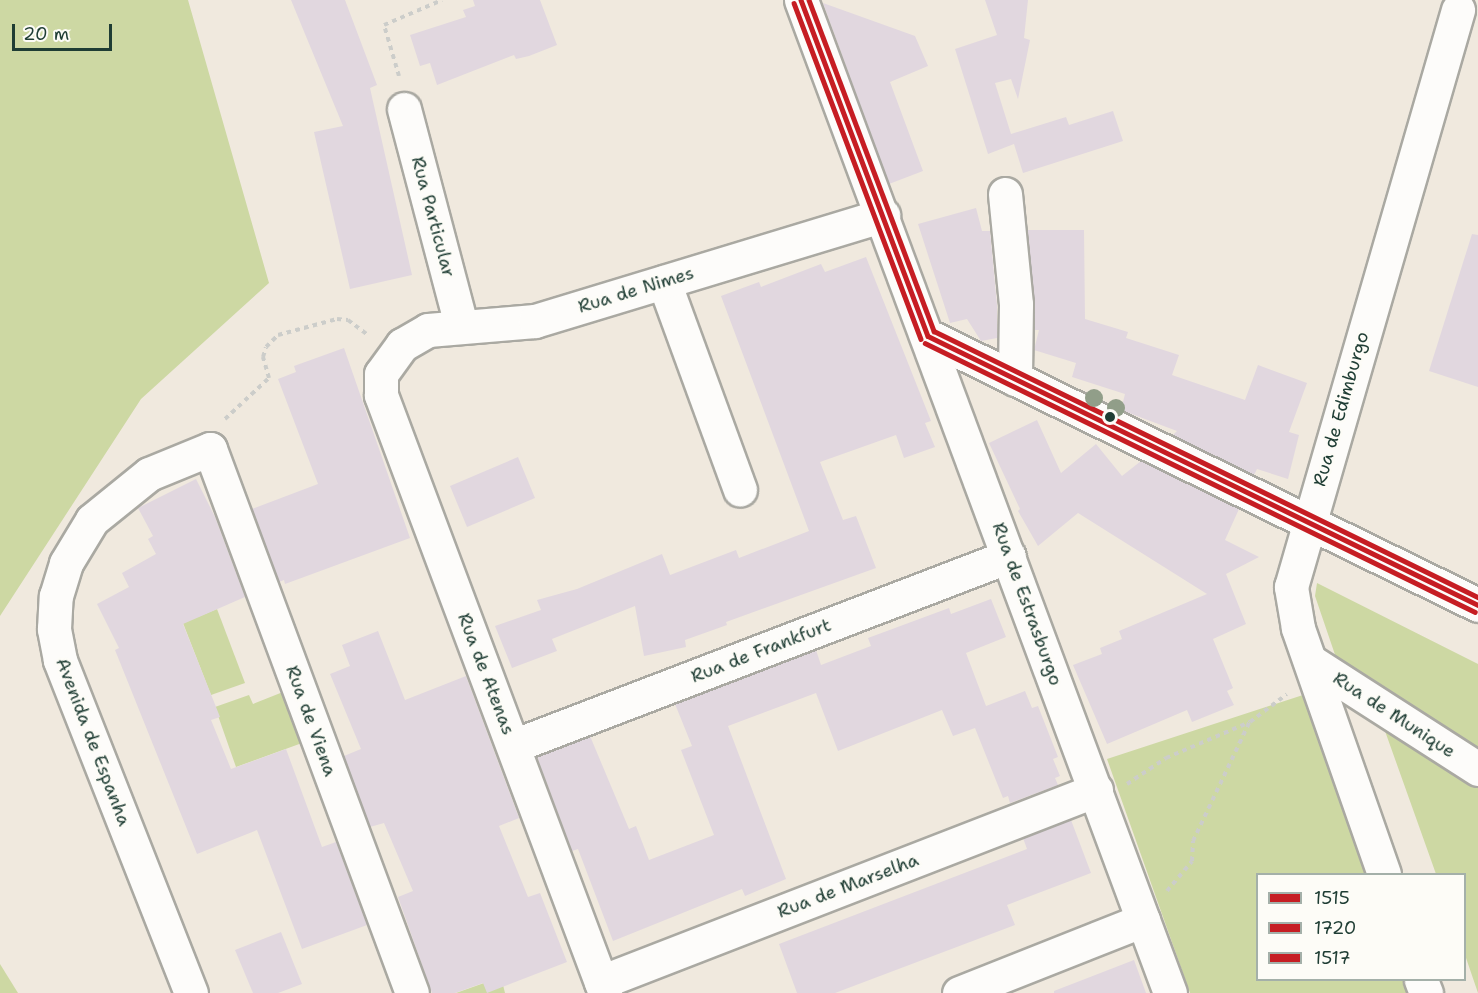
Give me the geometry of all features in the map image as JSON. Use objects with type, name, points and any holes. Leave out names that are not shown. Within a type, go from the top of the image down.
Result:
[{"type":"street","name":"Rua de Estrasburgo","points":[[801,0],[1009,556],[1109,788],[1153,909],[1170,993]]},
{"type":"street","name":"Rua de Edimburgo","points":[[1384,873],[1294,614],[1291,587],[1307,524],[1459,10]]},
{"type":"street","name":"Rua Particular","points":[[404,109],[461,325]]},
{"type":"street","points":[[1005,194],[1016,304],[1015,379]]},
{"type":"street","name":"Rua de Nimes","points":[[393,356],[420,333],[461,325],[535,321],[883,215]]},
{"type":"street","points":[[664,282],[740,490]]},
{"type":"street","points":[[928,336],[1307,524],[1478,605]]},
{"type":"street","name":"Rua de Atenas","points":[[393,356],[381,374],[381,395],[603,987]]},
{"type":"street","name":"Avenida de Espanha","points":[[191,993],[61,664],[54,629],[56,596],[66,562],[92,520],[149,474],[210,449]]},
{"type":"street","name":"Rua de Viena","points":[[210,449],[412,993]]},
{"type":"street","name":"Rua de Frankfurt","points":[[513,746],[1009,556]]},
{"type":"street","name":"Rua de Munique","points":[[1310,661],[1478,769]]},
{"type":"street","name":"Rua de Marselha","points":[[603,987],[1109,788]]},
{"type":"street","points":[[959,993],[1153,909]]},
{"type":"path","points":[[404,109],[397,57],[384,25],[442,0]]},
{"type":"path","points":[[210,449],[219,425],[269,378],[263,357],[266,347],[278,336],[337,319],[348,320],[393,356]]},
{"type":"path","points":[[1109,788],[1166,758],[1250,722],[1292,691]]},
{"type":"path","points":[[1153,909],[1192,861],[1193,841],[1250,722]]},
{"type":"green space","points":[[0,0],[188,0],[269,283],[141,399],[0,616]]},
{"type":"green space","points":[[1317,583],[1478,664],[1478,993],[1466,958],[1466,873],[1436,873],[1375,703],[1345,684],[1315,596]]},
{"type":"green space","points":[[217,609],[245,683],[211,695],[183,623]]},
{"type":"green space","points":[[283,692],[302,743],[236,767],[215,707],[249,695],[253,704]]},
{"type":"green space","points":[[1303,695],[1367,873],[1256,873],[1256,981],[1405,981],[1409,993],[1190,993],[1107,759]]},
{"type":"green space","points":[[0,964],[18,993],[0,993]]},
{"type":"green space","points":[[501,977],[505,993],[456,993]]},
{"type":"building","points":[[291,0],[345,0],[377,85],[370,88],[412,275],[350,289],[314,132],[343,126]]},
{"type":"building","points":[[473,0],[540,0],[557,45],[529,56],[516,59],[514,55],[437,85],[430,63],[420,66],[410,35],[466,17],[463,10],[475,6]]},
{"type":"building","points":[[985,0],[1028,0],[1024,38],[1030,40],[1018,99],[1011,79],[995,83],[1011,134],[1066,117],[1069,125],[1113,111],[1123,141],[1023,173],[1014,144],[988,154],[955,49],[997,35]]},
{"type":"building","points":[[823,3],[915,36],[928,66],[890,82],[923,171],[889,184]]},
{"type":"building","points":[[976,208],[982,231],[990,231],[997,305],[997,338],[981,341],[967,319],[950,323],[918,224]]},
{"type":"building","points":[[1027,230],[1084,230],[1085,319],[1128,332],[1126,338],[1179,355],[1172,375],[1245,400],[1258,365],[1307,383],[1289,432],[1299,435],[1288,479],[1257,469],[1254,475],[1173,435],[1177,431],[1121,410],[1125,394],[1072,377],[1076,363],[1034,350],[1039,330],[1034,330]]},
{"type":"building","points":[[1472,234],[1478,235],[1478,387],[1429,371]]},
{"type":"building","points":[[866,257],[931,421],[925,423],[935,447],[904,458],[896,435],[820,462],[843,520],[856,516],[876,568],[726,622],[727,625],[685,640],[686,647],[644,656],[635,606],[552,639],[557,651],[512,668],[495,626],[541,610],[537,600],[577,589],[662,554],[670,575],[736,550],[739,558],[809,531],[721,296],[759,282],[761,287],[821,264],[825,272]]},
{"type":"building","points":[[344,348],[410,538],[285,584],[284,580],[279,582],[252,509],[318,484],[278,379],[296,372],[294,366]]},
{"type":"building","points":[[1037,420],[1061,473],[1096,444],[1122,476],[1141,461],[1239,509],[1225,540],[1259,557],[1226,574],[1246,624],[1213,639],[1233,688],[1227,691],[1234,705],[1192,722],[1187,710],[1107,744],[1073,665],[1102,654],[1100,648],[1122,639],[1119,631],[1207,594],[1078,513],[1038,546],[1018,511],[1020,509],[989,443]]},
{"type":"building","points":[[518,457],[535,498],[467,527],[450,486]]},
{"type":"building","points":[[196,479],[215,517],[245,597],[183,624],[220,717],[211,720],[231,769],[286,749],[322,847],[336,842],[367,925],[302,949],[257,830],[197,854],[115,650],[119,648],[97,604],[129,587],[122,573],[156,554],[148,539],[153,536],[138,508]]},
{"type":"building","points":[[991,599],[1006,637],[966,653],[986,706],[1025,691],[1032,708],[1038,706],[1058,757],[1053,759],[1060,776],[1055,778],[1058,785],[1010,803],[1008,796],[1003,798],[975,728],[953,736],[942,710],[838,751],[816,693],[728,726],[786,879],[745,896],[742,889],[613,941],[578,849],[572,851],[537,757],[590,736],[629,829],[636,826],[649,860],[714,835],[681,750],[692,746],[675,704],[816,650],[821,665],[871,646],[868,638],[949,608],[951,614]]},
{"type":"building","points":[[378,631],[405,700],[466,676],[519,818],[499,826],[528,897],[540,893],[567,962],[487,993],[483,983],[455,993],[432,993],[398,897],[413,891],[384,823],[370,827],[344,756],[361,749],[330,674],[350,666],[342,645]]},
{"type":"building","points":[[1071,820],[1091,873],[1007,905],[1015,925],[835,993],[797,993],[779,944],[1027,849],[1023,838]]},
{"type":"building","points":[[281,932],[302,984],[278,993],[253,993],[235,950]]},
{"type":"building","points":[[1134,960],[1146,993],[1054,993],[1054,991]]},
{"type":"transit line","name":"1515","points":[[801,0],[928,336]]},
{"type":"transit line","name":"1517","points":[[809,0],[934,331],[1478,597]]},
{"type":"transit line","name":"1720","points":[[794,3],[921,339]]},
{"type":"transit line","name":"1515","points":[[928,336],[1478,605]]},
{"type":"transit line","name":"1720","points":[[925,343],[1475,612]]}]
